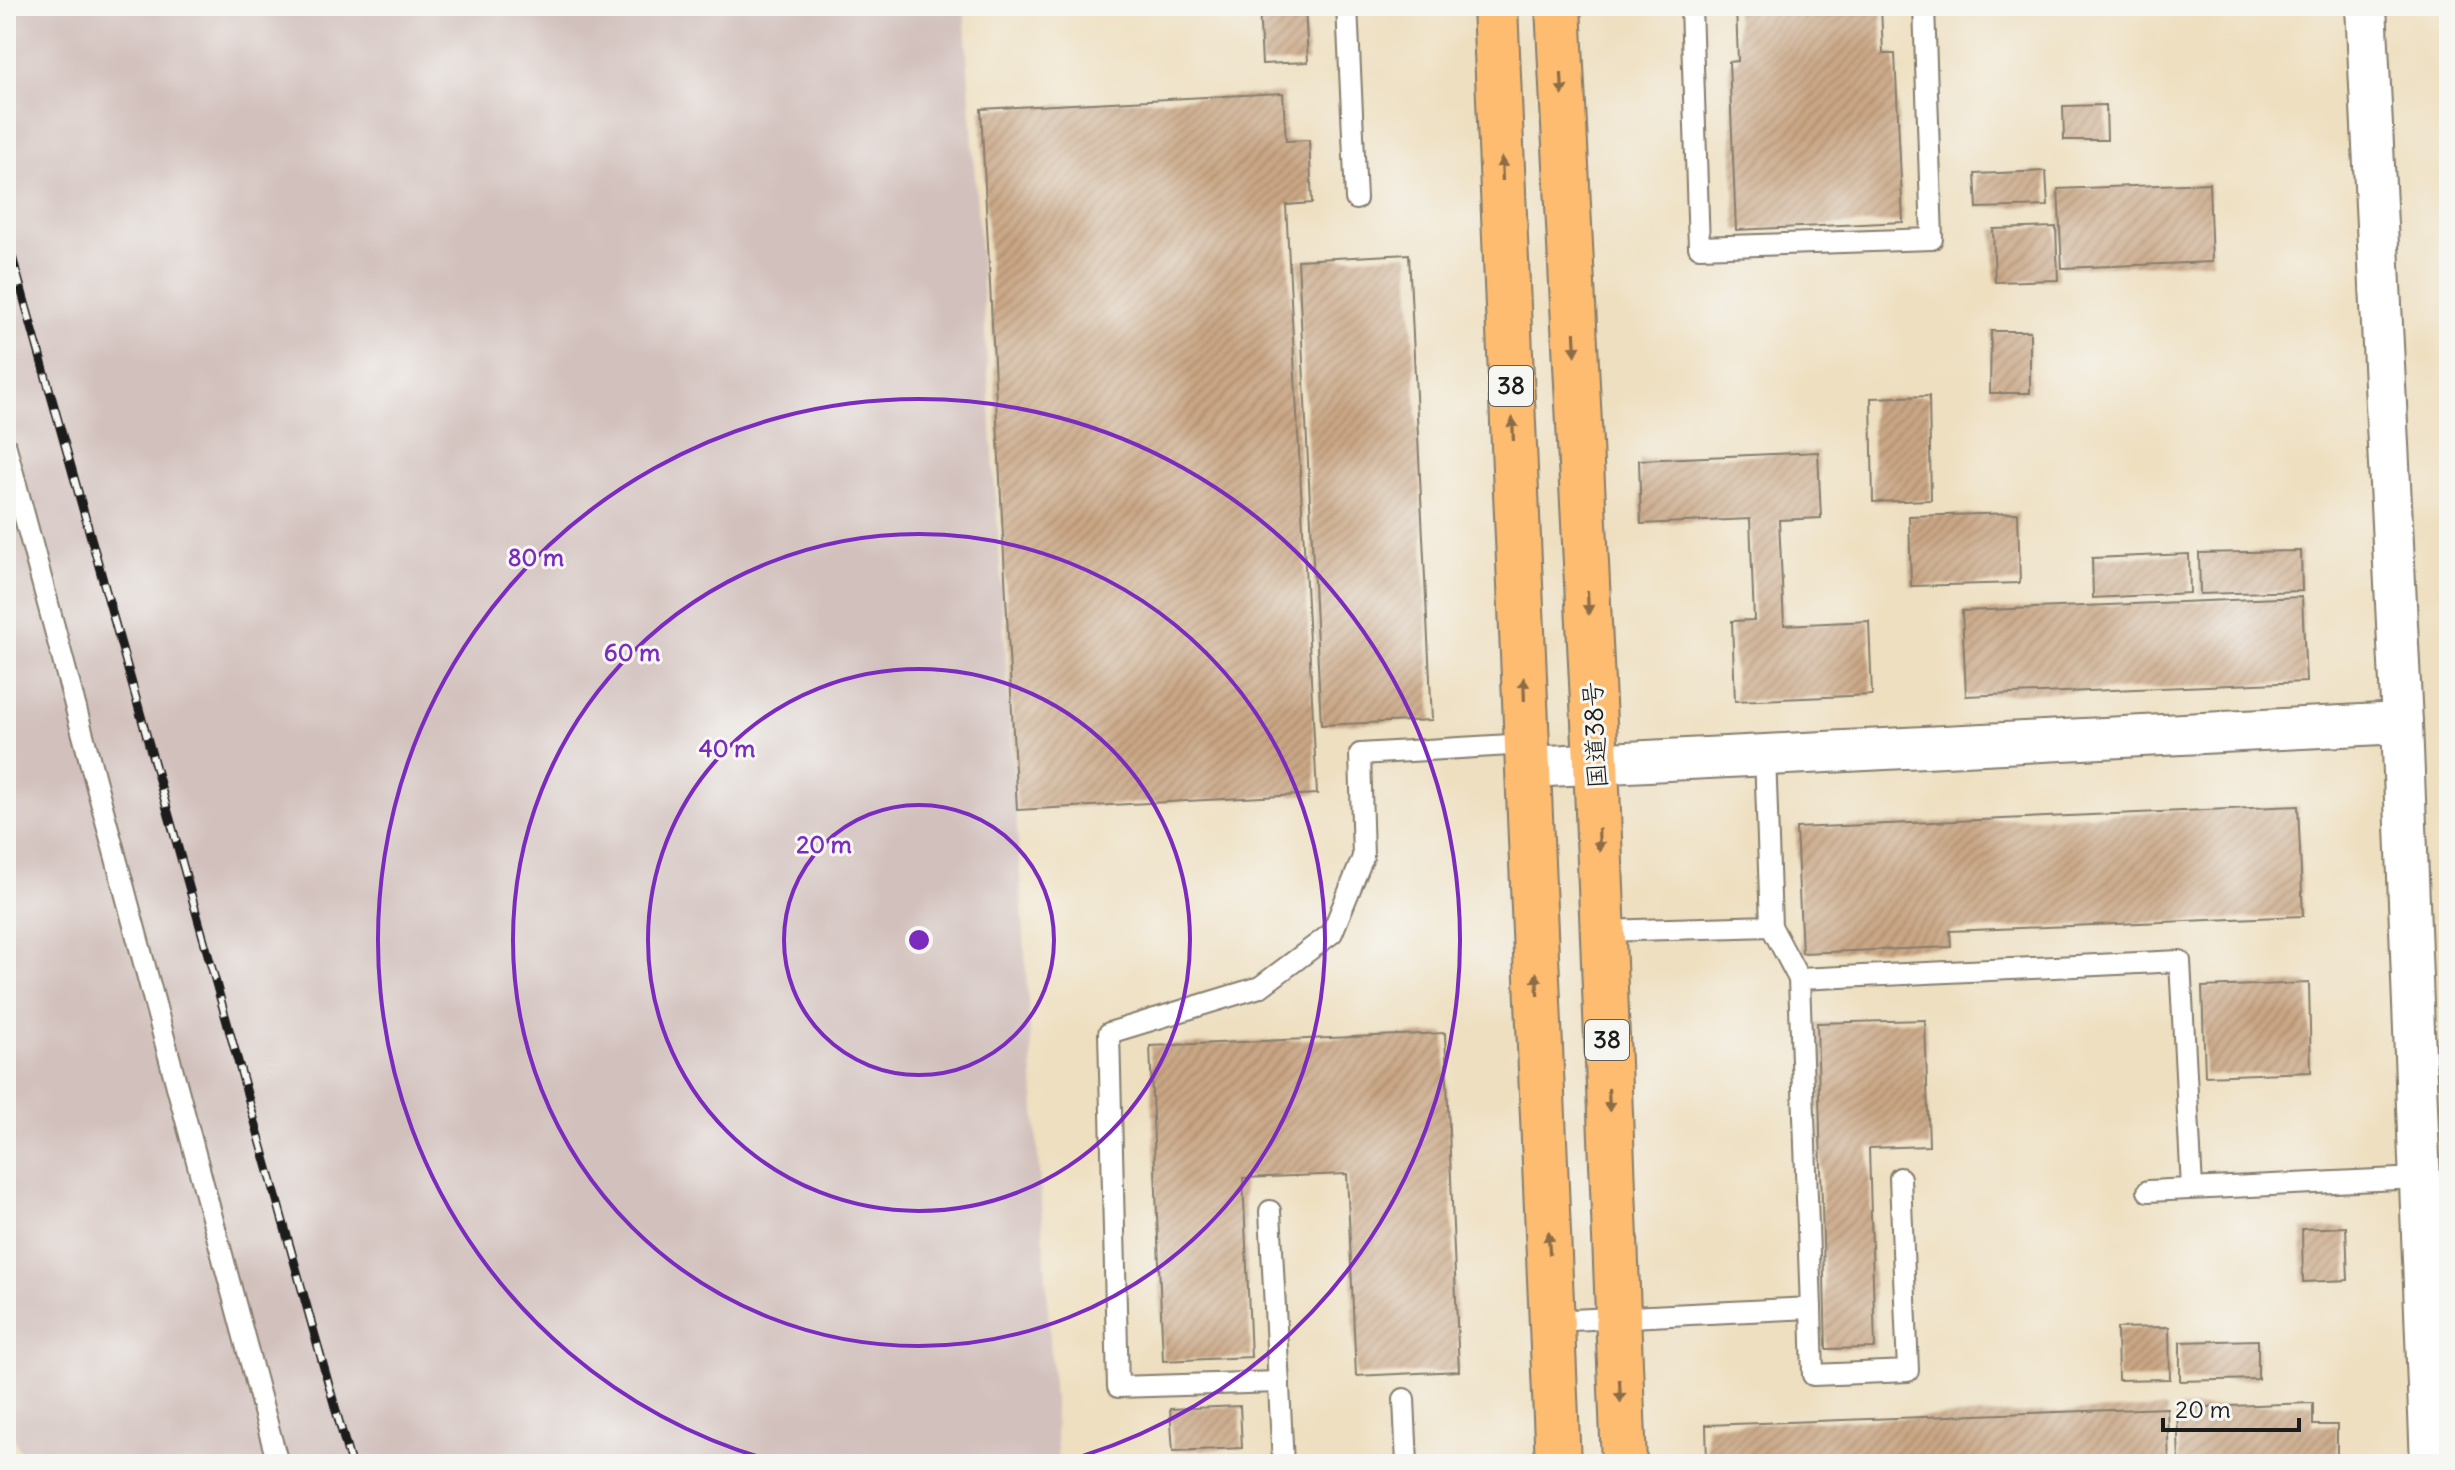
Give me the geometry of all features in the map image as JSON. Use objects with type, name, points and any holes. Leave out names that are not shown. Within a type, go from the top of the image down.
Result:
[{"type":"highway","name":"38","points":[[1495,6],[1558,1464]]},
{"type":"highway","name":"国道38号","points":[[1558,6],[1596,762],[1624,1464]]},
{"type":"street","points":[[2366,6],[2402,723],[2431,1464]]},
{"type":"street","points":[[1527,755],[1596,762],[2402,723]]},
{"type":"lane","points":[[1347,6],[1356,199]]},
{"type":"lane","points":[[1691,6],[1699,247],[1932,239],[1924,6]]},
{"type":"lane","points":[[6,447],[278,1464]]},
{"type":"lane","points":[[1279,1382],[1118,1387],[1109,1033],[1260,987],[1332,933],[1363,857],[1360,754],[1527,755]]},
{"type":"lane","points":[[1765,754],[1771,926],[1799,979],[1813,1375],[1908,1371],[1900,1178]]},
{"type":"lane","points":[[1603,931],[1771,926]]},
{"type":"lane","points":[[1799,979],[2180,961],[2192,1188]]},
{"type":"lane","points":[[2148,1191],[2419,1178]]},
{"type":"lane","points":[[1270,1211],[1283,1464]]},
{"type":"lane","points":[[1552,1321],[1811,1308]]},
{"type":"lane","points":[[1404,1399],[1407,1464]]},
{"type":"shaded area","points":[[6,6],[964,6],[1058,1464],[25,1464],[6,1417]]},
{"type":"building","points":[[1259,6],[1305,6],[1308,62],[1262,64]]},
{"type":"building","points":[[1736,6],[1881,6],[1883,54],[1895,54],[1903,222],[1736,230],[1729,62],[1738,61]]},
{"type":"building","points":[[1283,93],[1286,141],[1309,140],[1312,203],[1286,205],[1317,794],[1017,810],[981,109]]},
{"type":"building","points":[[2106,105],[2107,140],[2064,140],[2063,106]]},
{"type":"building","points":[[2046,171],[2048,206],[1977,208],[1975,174]]},
{"type":"building","points":[[2209,183],[2212,262],[2062,268],[2058,189]]},
{"type":"building","points":[[2056,227],[2058,280],[1995,282],[1993,229]]},
{"type":"building","points":[[1409,254],[1432,720],[1321,725],[1298,260]]},
{"type":"building","points":[[1991,331],[2030,331],[2030,393],[1990,393]]},
{"type":"building","points":[[1929,396],[1931,500],[1873,502],[1871,398]]},
{"type":"building","points":[[1818,452],[1821,518],[1779,520],[1784,625],[1869,621],[1872,695],[1735,701],[1732,621],[1754,620],[1750,519],[1641,524],[1639,460]]},
{"type":"building","points":[[2018,513],[2020,583],[1911,586],[1909,516]]},
{"type":"building","points":[[2301,551],[2302,591],[2200,594],[2199,553]]},
{"type":"building","points":[[2189,554],[2190,593],[2093,598],[2092,558]]},
{"type":"building","points":[[2302,597],[2306,682],[1966,696],[1962,611]]},
{"type":"building","points":[[2298,806],[2303,916],[1950,931],[1951,947],[1802,953],[1796,828]]},
{"type":"building","points":[[2309,983],[2311,1072],[2205,1076],[2202,987]]},
{"type":"building","points":[[1925,1020],[1929,1146],[1869,1148],[1875,1348],[1826,1349],[1817,1023]]},
{"type":"building","points":[[1445,1033],[1459,1371],[1356,1376],[1347,1174],[1243,1178],[1251,1357],[1163,1361],[1150,1046]]},
{"type":"building","points":[[2346,1227],[2348,1280],[2303,1282],[2302,1229]]},
{"type":"building","points":[[2169,1327],[2170,1379],[2118,1380],[2117,1328]]},
{"type":"building","points":[[2258,1340],[2258,1379],[2180,1381],[2180,1342]]},
{"type":"building","points":[[2313,1403],[2313,1425],[2337,1425],[2337,1464],[2179,1464],[2177,1408]]},
{"type":"building","points":[[1240,1406],[1242,1448],[1173,1451],[1170,1409]]},
{"type":"building","points":[[2167,1408],[2169,1464],[1707,1464],[1706,1425]]},
{"type":"railway","points":[[6,235],[351,1464]]}]
